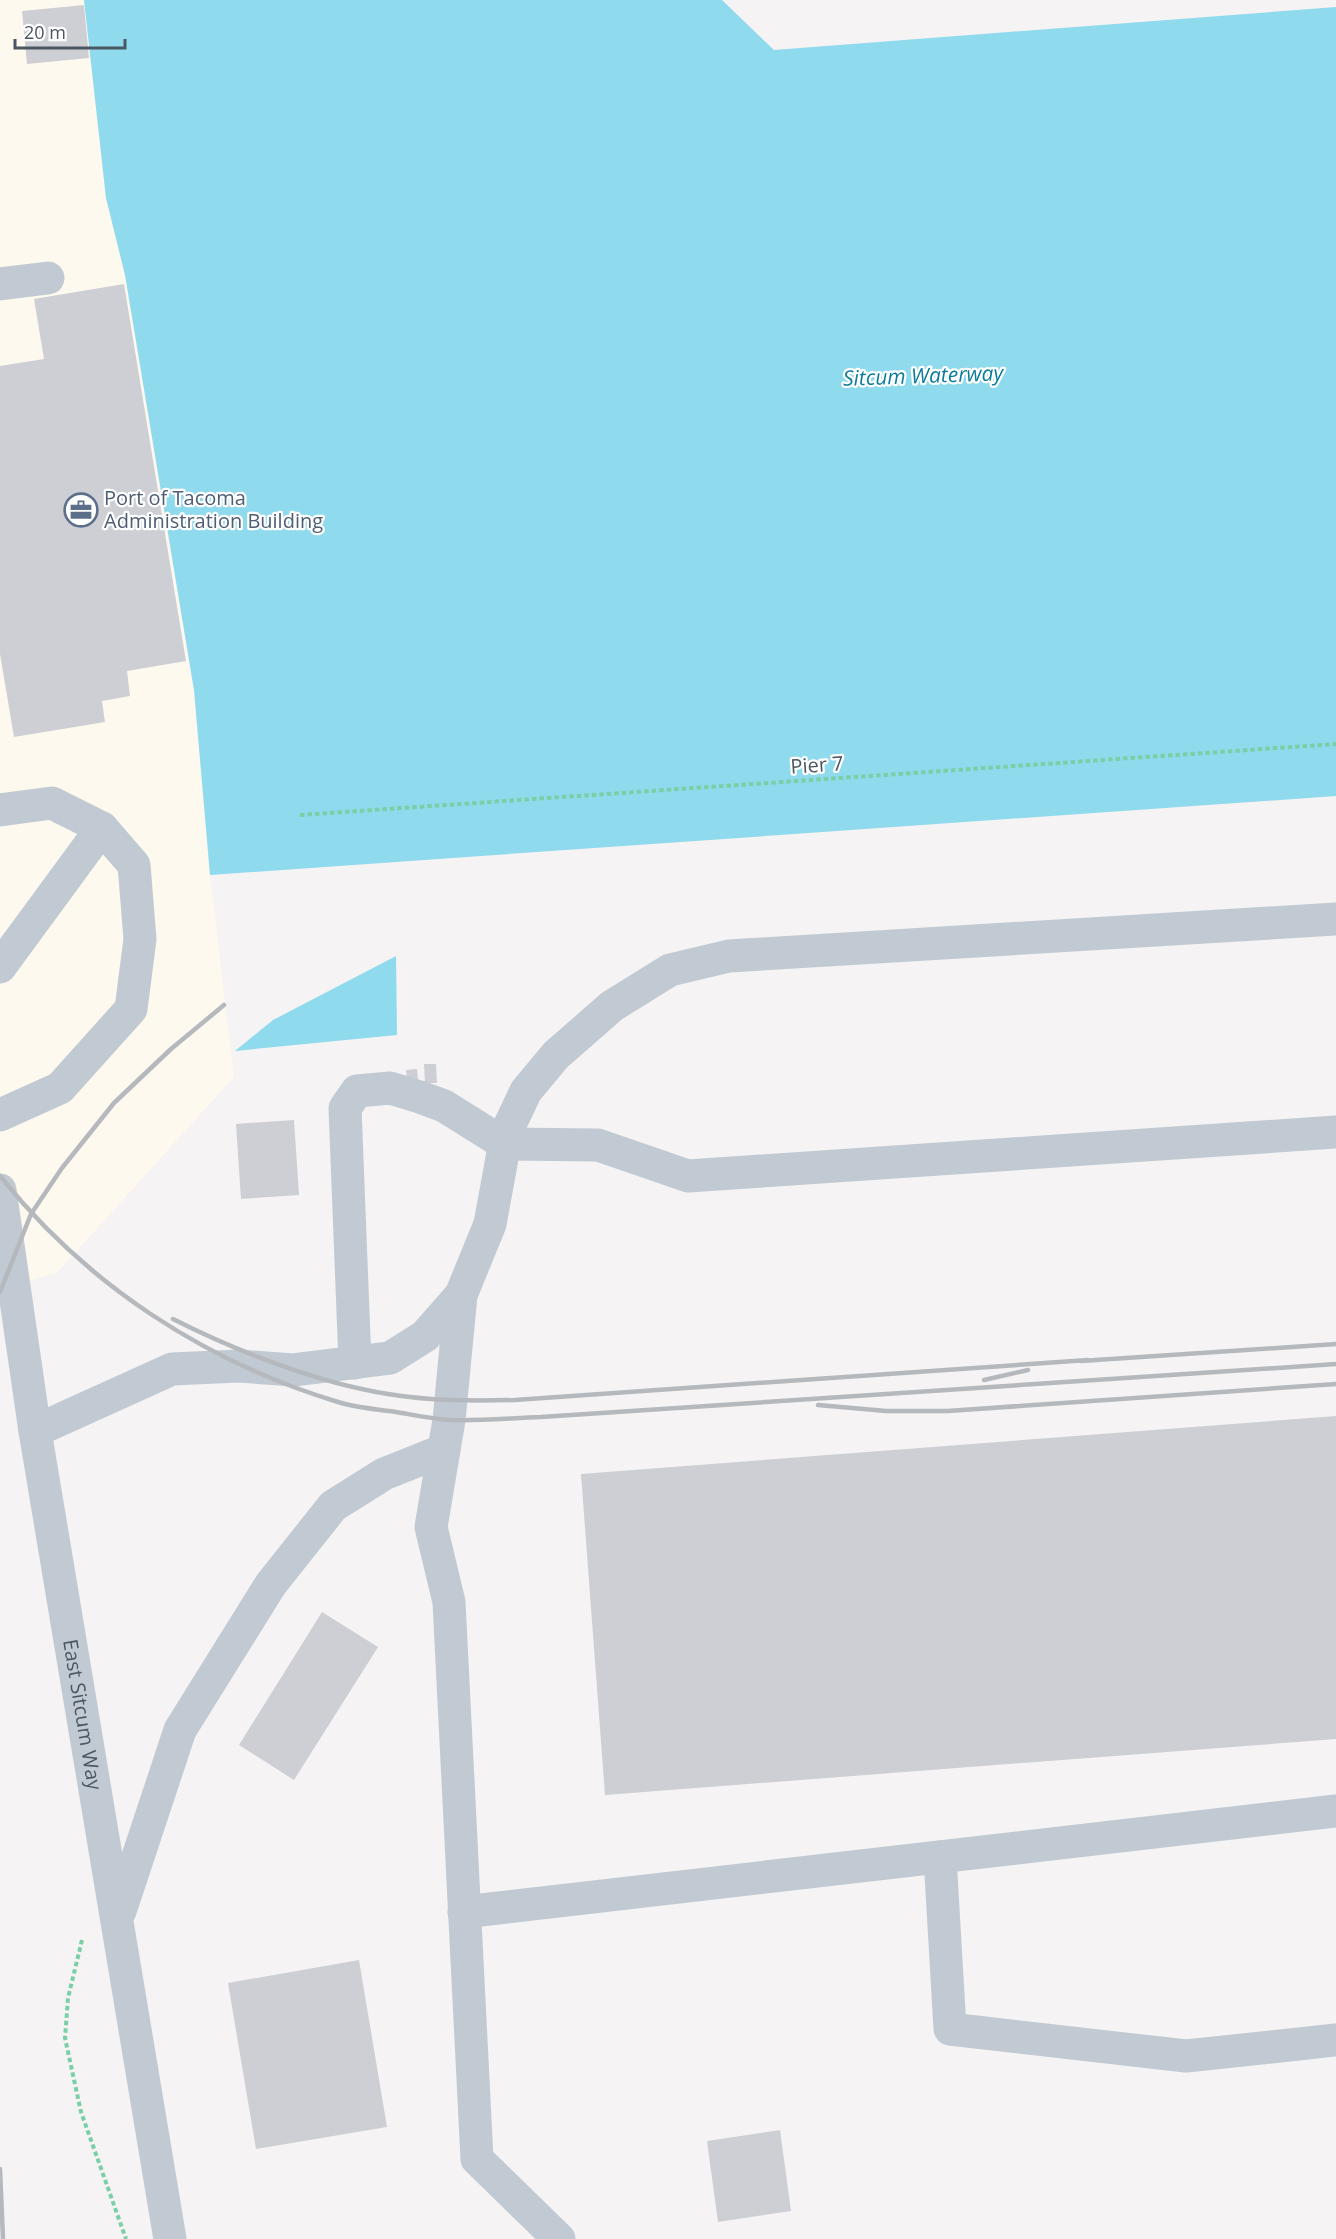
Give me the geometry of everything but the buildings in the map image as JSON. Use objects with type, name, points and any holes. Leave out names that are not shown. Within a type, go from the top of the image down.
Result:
[{"type":"street","points":[[0,284],[48,278]]},
{"type":"street","points":[[0,810],[52,803],[102,828],[134,865],[140,939],[131,1009],[60,1088],[0,1115]]},
{"type":"street","points":[[0,967],[102,828]]},
{"type":"street","points":[[559,2239],[477,2159],[449,1602],[431,1527],[444,1450],[461,1295],[490,1224],[507,1131],[525,1092],[556,1055],[612,1006],[670,970],[729,956],[1336,920]]},
{"type":"street","points":[[355,1363],[345,1108],[357,1091],[390,1088],[444,1106],[505,1144],[598,1145],[688,1176],[1336,1132]]},
{"type":"street","name":"East Sitcum Way","points":[[0,1190],[35,1431],[170,2239]]},
{"type":"street","points":[[35,1431],[172,1369],[238,1366],[293,1370],[390,1358],[425,1336],[461,1295]]},
{"type":"street","points":[[118,1919],[180,1730],[271,1584],[333,1506],[384,1474],[444,1450]]},
{"type":"street","points":[[464,1912],[1336,1811]]},
{"type":"street","points":[[940,1857],[950,2029],[1186,2056],[1336,2040]]},
{"type":"path","name":"Pier 7","points":[[300,815],[1336,744]]},
{"type":"path","points":[[84,1932],[69,1998],[65,2038],[81,2112],[126,2239]]},
{"type":"shaded area","points":[[0,0],[84,0],[106,198],[125,275],[194,690],[210,875],[234,1077],[57,1273],[0,1289]]},
{"type":"water","name":"Sitcum Waterway","points":[[84,0],[722,0],[774,50],[1336,7],[1336,796],[210,875],[194,690],[125,275],[106,198]]},
{"type":"water","points":[[396,956],[397,1035],[235,1051],[273,1020]]},
{"type":"railway","points":[[0,1292],[31,1214],[62,1168],[114,1103],[171,1049],[224,1005]]},
{"type":"railway","points":[[0,1176],[70,1251],[151,1314],[195,1341],[241,1365],[338,1402],[430,1418],[484,1420],[541,1417],[1336,1364]]},
{"type":"railway","points":[[173,1319],[223,1343],[306,1374],[388,1394],[451,1400],[515,1400],[1088,1360]]},
{"type":"railway","points":[[1081,1361],[1336,1344]]},
{"type":"railway","points":[[984,1380],[1028,1370]]},
{"type":"railway","points":[[818,1405],[886,1411],[948,1411],[1336,1384]]},
{"type":"railway","points":[[0,2169],[3,2239]]},
{"type":"place","name":"Port of Tacoma Administration Building","points":[[81,510]]}]
